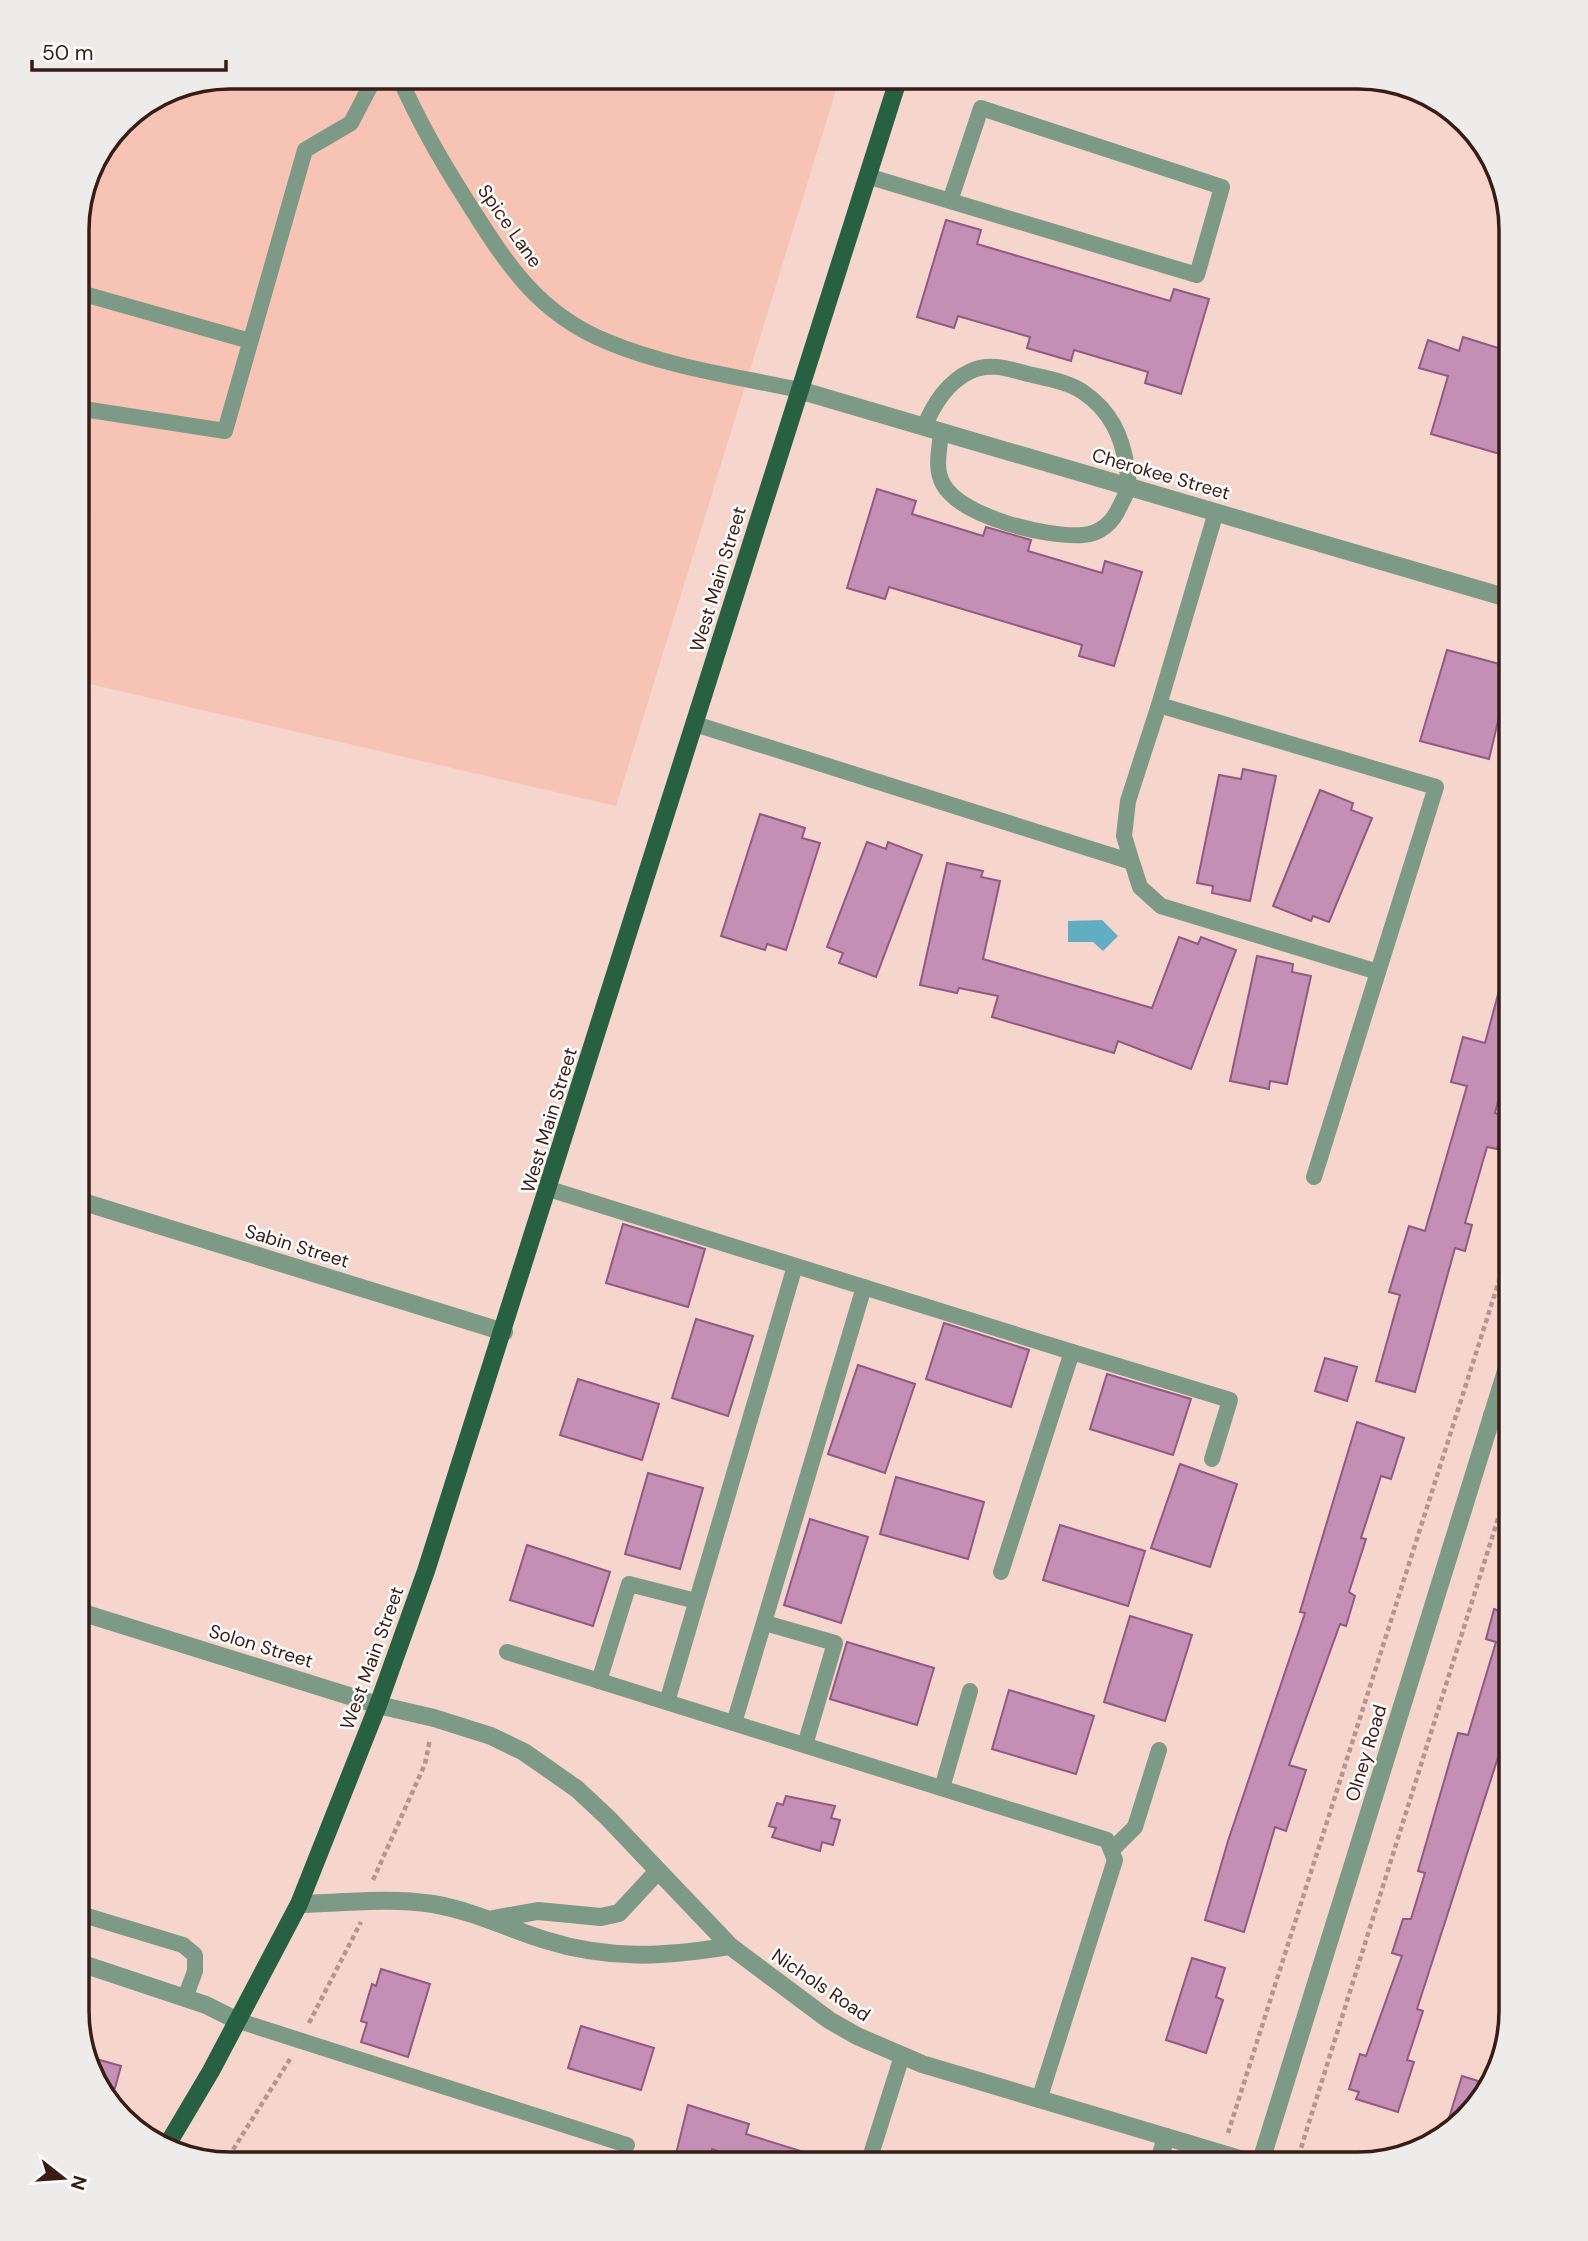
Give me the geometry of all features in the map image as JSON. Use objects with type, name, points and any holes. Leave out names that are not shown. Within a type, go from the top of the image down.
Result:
[{"type":"main road","name":"West Main Street","points":[[171,2138],[211,2071],[299,1904],[378,1704],[426,1571],[504,1332],[895,90]]},
{"type":"street","name":"Cherokee Street","points":[[799,390],[1499,595]]},
{"type":"street","name":"Sabin Street","points":[[89,1204],[504,1332]]},
{"type":"street","name":"Olney Road","points":[[1263,2152],[1499,1393]]},
{"type":"street","points":[[1492,1415],[1499,1417]]},
{"type":"street","name":"Solon Street","points":[[89,1615],[378,1704],[434,1718]]},
{"type":"street","name":"Nichols Road","points":[[434,1718],[491,1736],[524,1752],[554,1772],[608,1818],[730,1946],[829,2020],[902,2056],[1215,2152]]},
{"type":"street","points":[[494,1919],[538,1910],[601,1917],[619,1913],[657,1872]]},
{"type":"street","points":[[299,1904],[392,1900],[433,1904],[494,1919],[569,1947],[631,1956],[661,1957],[730,1946]]},
{"type":"street","points":[[89,1966],[185,1998],[236,2020]]},
{"type":"street","points":[[1162,2152],[1166,2137]]},
{"type":"lane","points":[[90,410],[225,431],[305,149],[351,123],[368,90]]},
{"type":"lane","name":"Spice Lane","points":[[405,90],[445,169],[509,267],[541,302],[577,328],[646,356],[799,390]]},
{"type":"lane","points":[[867,176],[950,201],[1197,275],[1222,187],[981,108],[950,201]]},
{"type":"lane","points":[[90,296],[250,341]]},
{"type":"lane","points":[[996,365],[1083,391],[1107,415],[1122,439],[1129,486],[1113,522],[1087,536],[1055,535],[981,513],[951,495],[942,482],[937,467],[933,429],[934,405],[951,384],[972,370],[996,365]]},
{"type":"lane","points":[[1216,512],[1128,801],[1124,836],[1140,887],[1161,906],[1378,972]]},
{"type":"lane","points":[[1158,705],[1436,787],[1314,1177]]},
{"type":"lane","points":[[695,724],[1132,862]]},
{"type":"lane","points":[[549,1189],[1230,1401],[1212,1459]]},
{"type":"lane","points":[[667,1702],[795,1266]]},
{"type":"lane","points":[[734,1723],[864,1287]]},
{"type":"lane","points":[[1001,1572],[1072,1352]]},
{"type":"lane","points":[[599,1681],[629,1584],[696,1601]]},
{"type":"lane","points":[[765,1623],[835,1643],[805,1745]]},
{"type":"lane","points":[[507,1652],[1107,1840],[1115,1860],[1039,2100]]},
{"type":"lane","points":[[942,1788],[970,1691]]},
{"type":"lane","points":[[1112,1850],[1135,1827],[1159,1750]]},
{"type":"lane","points":[[89,1917],[183,1945],[195,1955],[195,1971],[185,1998]]},
{"type":"lane","points":[[236,2020],[627,2145]]},
{"type":"lane","points":[[872,2152],[902,2056]]},
{"type":"path","points":[[1223,2152],[1499,1281]]},
{"type":"path","points":[[1300,2152],[1499,1515]]},
{"type":"path","points":[[232,2151],[300,2041],[361,1925],[366,1902],[425,1764],[434,1718]]},
{"type":"shaded area","points":[[221,90],[836,90],[616,806],[90,684],[90,212],[100,176],[108,160],[124,137],[144,118],[176,100]]},
{"type":"water","points":[[1102,920],[1118,936],[1103,951],[1093,942],[1068,942],[1068,921]]},
{"type":"building","points":[[946,220],[981,230],[977,244],[1170,301],[1174,289],[1209,299],[1181,394],[1145,383],[1148,372],[1074,350],[1071,361],[1027,348],[1030,337],[958,316],[954,328],[917,317]]},
{"type":"building","points":[[1463,337],[1499,348],[1499,454],[1431,434],[1448,376],[1419,368],[1428,340],[1459,351]]},
{"type":"building","points":[[877,489],[916,501],[912,514],[983,536],[986,527],[1031,540],[1028,551],[1102,573],[1105,561],[1142,572],[1114,666],[1079,656],[1082,645],[889,587],[885,599],[847,588]]},
{"type":"building","points":[[1447,650],[1499,664],[1499,717],[1489,759],[1420,741]]},
{"type":"building","points":[[1243,769],[1276,776],[1250,901],[1212,893],[1213,886],[1197,883],[1219,775],[1241,779]]},
{"type":"building","points":[[1320,790],[1353,803],[1351,810],[1372,818],[1329,922],[1313,916],[1311,921],[1273,906]]},
{"type":"building","points":[[760,814],[805,828],[802,838],[820,843],[786,950],[767,944],[765,950],[721,936]]},
{"type":"building","points":[[867,842],[886,849],[888,842],[922,855],[876,977],[839,963],[843,953],[827,947]]},
{"type":"building","points":[[947,863],[983,871],[981,877],[1000,881],[983,959],[1152,1008],[1179,937],[1198,944],[1201,937],[1236,950],[1191,1069],[1118,1041],[1114,1053],[992,1017],[998,996],[959,988],[957,993],[920,985]]},
{"type":"building","points":[[1257,956],[1293,964],[1292,972],[1311,976],[1287,1084],[1270,1081],[1269,1089],[1230,1081]]},
{"type":"building","points":[[1499,991],[1499,1098],[1495,1113],[1499,1114],[1499,1142],[1497,1149],[1487,1147],[1465,1223],[1472,1225],[1465,1251],[1455,1248],[1415,1392],[1376,1381],[1400,1295],[1389,1292],[1409,1226],[1425,1231],[1467,1086],[1451,1082],[1463,1037],[1485,1043]]},
{"type":"building","points":[[623,1224],[705,1249],[688,1307],[606,1283]]},
{"type":"building","points":[[696,1319],[753,1336],[728,1416],[672,1398]]},
{"type":"building","points":[[944,1323],[1029,1350],[1011,1407],[926,1379]]},
{"type":"building","points":[[1325,1358],[1357,1367],[1347,1401],[1315,1391]]},
{"type":"building","points":[[858,1365],[915,1384],[885,1473],[828,1454]]},
{"type":"building","points":[[1107,1374],[1191,1399],[1173,1455],[1090,1429]]},
{"type":"building","points":[[578,1379],[659,1404],[642,1460],[560,1435]]},
{"type":"building","points":[[1357,1422],[1404,1438],[1391,1479],[1381,1476],[1361,1538],[1366,1539],[1349,1592],[1355,1596],[1346,1626],[1340,1624],[1289,1765],[1306,1770],[1286,1831],[1275,1827],[1244,1932],[1205,1920],[1228,1841],[1305,1613],[1300,1612]]},
{"type":"building","points":[[1180,1464],[1237,1484],[1210,1567],[1151,1548]]},
{"type":"building","points":[[648,1473],[703,1488],[680,1569],[625,1554]]},
{"type":"building","points":[[896,1477],[984,1502],[968,1559],[880,1534]]},
{"type":"building","points":[[810,1519],[868,1537],[841,1623],[784,1605]]},
{"type":"building","points":[[1060,1525],[1145,1551],[1128,1606],[1043,1580]]},
{"type":"building","points":[[527,1545],[610,1572],[593,1626],[510,1600]]},
{"type":"building","points":[[1494,1609],[1499,1611],[1499,1754],[1417,2009],[1423,2011],[1407,2060],[1414,2062],[1398,2112],[1356,2099],[1359,2092],[1349,2089],[1360,2054],[1366,2056],[1402,1956],[1392,1953],[1403,1919],[1411,1919],[1425,1873],[1418,1871],[1458,1733],[1468,1735],[1496,1642],[1486,1639]]},
{"type":"building","points":[[1130,1616],[1192,1635],[1165,1721],[1104,1702]]},
{"type":"building","points":[[847,1642],[934,1668],[917,1725],[830,1699]]},
{"type":"building","points":[[1009,1690],[1094,1716],[1076,1774],[992,1749]]},
{"type":"building","points":[[786,1796],[835,1806],[831,1818],[840,1820],[833,1845],[822,1842],[820,1851],[772,1837],[776,1828],[769,1826],[777,1803],[783,1805]]},
{"type":"building","points":[[1192,1958],[1225,1968],[1216,1997],[1223,2000],[1206,2053],[1166,2040]]},
{"type":"building","points":[[381,1969],[430,1984],[408,2057],[361,2042],[367,2023],[361,2021],[372,1984],[376,1986]]},
{"type":"building","points":[[581,2026],[654,2048],[641,2090],[568,2068]]},
{"type":"building","points":[[98,2060],[121,2066],[115,2088],[108,2081]]},
{"type":"building","points":[[1462,2076],[1480,2081],[1470,2097],[1449,2118]]},
{"type":"building","points":[[688,2105],[749,2124],[746,2134],[802,2152],[719,2151],[712,2149],[711,2151],[677,2151]]}]
